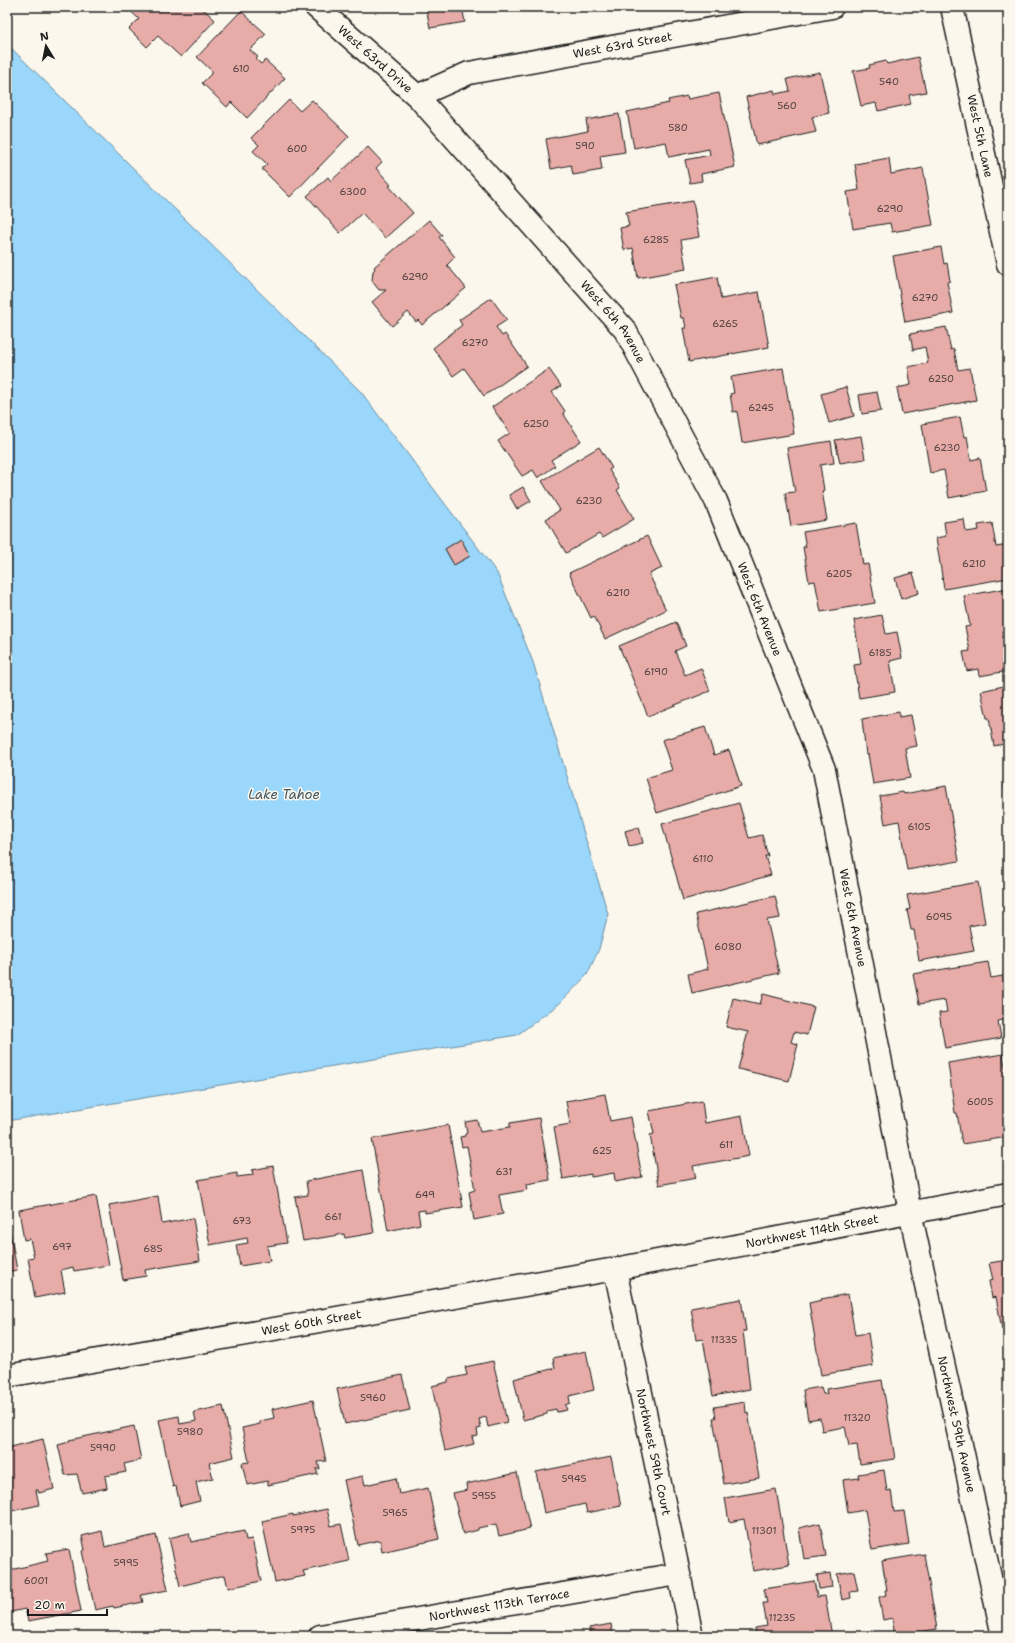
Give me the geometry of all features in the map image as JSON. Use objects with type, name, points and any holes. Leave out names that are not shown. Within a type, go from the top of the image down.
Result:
[{"type":"street","name":"West 63rd Drive","points":[[316,7],[417,96]]},
{"type":"street","name":"West 63rd Street","points":[[417,96],[469,73],[832,7]]},
{"type":"street","name":"West 5th Lane","points":[[952,7],[1008,264]]},
{"type":"street","name":"West 6th Avenue","points":[[417,96],[625,330],[716,502],[824,769],[910,1212]]},
{"type":"street","name":"Northwest 114th Street","points":[[615,1269],[1008,1194]]},
{"type":"street","name":"Northwest 59th Avenue","points":[[910,1212],[1003,1636]]},
{"type":"street","name":"West 60th Street","points":[[7,1376],[615,1269]]},
{"type":"street","name":"Northwest 59th Court","points":[[615,1269],[692,1636]]},
{"type":"street","name":"Northwest 113th Terrace","points":[[320,1636],[372,1631],[678,1574]]},
{"type":"water","name":"Lake Tahoe","points":[[7,44],[361,392],[497,573],[533,662],[608,914],[599,949],[587,975],[559,1004],[517,1035],[7,1121]]},
{"type":"building","points":[[126,7],[201,7],[215,20],[181,57],[158,36],[147,47],[129,29],[139,19]]},
{"type":"building","points":[[426,7],[462,7],[465,22],[430,28]]},
{"type":"building","points":[[241,11],[266,34],[250,50],[258,57],[256,59],[261,64],[265,60],[285,78],[247,118],[231,102],[227,107],[202,83],[213,72],[197,57]]},
{"type":"building","points":[[918,57],[926,92],[909,95],[911,104],[878,111],[876,103],[861,106],[853,71],[870,68],[869,65],[886,61],[887,64]]},
{"type":"building","points":[[820,72],[829,113],[812,117],[816,132],[757,145],[746,97],[774,90],[775,94],[790,91],[787,79]]},
{"type":"building","points":[[719,93],[735,167],[701,174],[702,181],[690,183],[685,160],[710,155],[709,149],[669,157],[666,142],[634,148],[627,112],[669,103],[668,100],[687,96],[688,99]]},
{"type":"building","points":[[289,100],[300,111],[312,100],[349,136],[290,197],[262,169],[267,164],[253,151],[259,145],[251,138]]},
{"type":"building","points":[[619,114],[625,152],[600,156],[602,170],[573,175],[571,165],[551,169],[546,139],[588,131],[586,120]]},
{"type":"building","points":[[368,147],[382,162],[376,168],[391,185],[389,186],[413,213],[385,238],[362,213],[340,233],[307,196],[328,177],[331,181]]},
{"type":"building","points":[[889,158],[891,174],[923,168],[933,225],[892,232],[890,223],[853,229],[847,192],[859,190],[855,164]]},
{"type":"building","points":[[693,201],[699,237],[681,240],[686,269],[638,278],[633,248],[624,250],[620,228],[629,226],[626,212]]},
{"type":"building","points":[[429,220],[442,235],[439,237],[455,257],[447,265],[466,288],[422,325],[418,320],[416,322],[408,312],[392,326],[372,302],[386,290],[379,290],[372,281],[373,271],[375,269],[374,267]]},
{"type":"building","points":[[941,247],[944,264],[947,263],[950,281],[947,282],[953,313],[905,322],[893,256]]},
{"type":"building","points":[[717,277],[721,299],[759,292],[769,347],[689,362],[683,328],[686,328],[684,318],[681,318],[674,285]]},
{"type":"building","points":[[491,298],[507,320],[496,327],[502,336],[505,334],[527,366],[484,396],[464,368],[453,376],[433,348],[462,325],[459,320]]},
{"type":"building","points":[[946,327],[951,350],[954,349],[958,370],[970,368],[976,400],[902,414],[897,388],[911,385],[908,367],[928,363],[925,347],[913,350],[910,334]]},
{"type":"building","points":[[783,368],[794,434],[742,443],[737,411],[733,412],[730,394],[734,393],[731,377]]},
{"type":"building","points":[[549,369],[561,386],[552,392],[565,411],[563,413],[581,441],[551,460],[555,466],[538,478],[533,470],[522,476],[498,441],[510,433],[492,407]]},
{"type":"building","points":[[846,387],[854,416],[829,423],[821,394]]},
{"type":"building","points":[[877,392],[881,411],[862,414],[859,395]]},
{"type":"building","points":[[960,417],[964,437],[967,436],[971,460],[980,458],[986,491],[949,498],[944,470],[930,473],[922,424]]},
{"type":"building","points":[[861,436],[865,459],[840,463],[835,440]]},
{"type":"building","points":[[831,441],[834,463],[820,465],[824,490],[822,491],[827,520],[791,526],[785,493],[795,492],[787,448]]},
{"type":"building","points":[[599,447],[612,468],[609,470],[620,488],[617,490],[634,519],[602,538],[599,534],[566,553],[546,519],[560,510],[542,481]]},
{"type":"building","points":[[523,487],[531,501],[517,509],[509,495]]},
{"type":"building","points":[[964,519],[966,532],[979,530],[978,525],[992,523],[996,547],[1008,545],[1008,578],[944,589],[936,538],[946,536],[944,522]]},
{"type":"building","points":[[856,523],[863,565],[868,564],[875,603],[821,612],[815,581],[809,582],[803,547],[806,547],[803,532]]},
{"type":"building","points":[[647,536],[662,568],[649,574],[666,610],[605,639],[594,616],[591,618],[569,573]]},
{"type":"building","points":[[461,539],[470,556],[454,565],[445,549]]},
{"type":"building","points":[[913,573],[919,593],[901,599],[895,578]]},
{"type":"building","points":[[1008,588],[1008,671],[979,676],[978,669],[967,671],[963,652],[970,651],[965,627],[970,626],[964,596]]},
{"type":"building","points":[[882,615],[886,634],[897,632],[902,658],[890,661],[895,692],[859,698],[854,665],[861,664],[854,620]]},
{"type":"building","points":[[676,622],[686,646],[675,651],[685,675],[701,668],[710,691],[648,716],[619,646]]},
{"type":"building","points":[[1008,685],[1008,743],[994,746],[989,718],[987,718],[981,691]]},
{"type":"building","points":[[899,712],[899,717],[911,715],[917,746],[905,748],[910,778],[873,784],[868,754],[866,755],[862,719]]},
{"type":"building","points":[[705,727],[714,755],[729,750],[741,786],[657,813],[646,778],[672,770],[662,740]]},
{"type":"building","points":[[1008,784],[1008,803],[1004,785]]},
{"type":"building","points":[[946,786],[959,861],[907,870],[899,821],[885,824],[880,796],[903,792],[904,794]]},
{"type":"building","points":[[739,803],[749,838],[762,835],[768,856],[765,856],[771,875],[683,900],[662,824]]},
{"type":"building","points":[[639,827],[643,843],[629,846],[625,831]]},
{"type":"building","points":[[978,882],[985,923],[969,926],[974,951],[919,961],[914,930],[911,930],[907,910],[910,909],[907,895]]},
{"type":"building","points":[[775,896],[780,918],[767,920],[779,973],[692,993],[688,974],[708,969],[696,914]]},
{"type":"building","points":[[988,962],[991,978],[1003,976],[1008,1003],[1008,1019],[998,1021],[1001,1038],[945,1048],[939,1013],[947,1012],[945,1000],[919,1004],[913,974]]},
{"type":"building","points":[[763,994],[814,1007],[807,1035],[794,1032],[791,1042],[798,1044],[789,1081],[738,1069],[748,1032],[726,1027],[733,998],[760,1004]]},
{"type":"building","points":[[1003,1054],[1008,1085],[1008,1137],[962,1144],[957,1113],[955,1113],[948,1063]]},
{"type":"building","points":[[605,1094],[610,1121],[631,1117],[642,1177],[615,1182],[614,1173],[591,1177],[591,1174],[563,1179],[554,1127],[570,1124],[566,1101]]},
{"type":"building","points":[[702,1101],[705,1123],[742,1116],[749,1156],[693,1166],[696,1178],[659,1185],[650,1135],[654,1134],[649,1111]]},
{"type":"building","points":[[539,1118],[550,1180],[527,1184],[528,1190],[499,1195],[503,1214],[474,1220],[469,1192],[475,1190],[467,1146],[462,1147],[460,1137],[465,1136],[467,1133],[465,1122],[477,1120],[480,1132],[510,1127],[510,1123]]},
{"type":"building","points":[[448,1125],[463,1207],[425,1213],[425,1210],[418,1211],[420,1224],[388,1231],[372,1139]]},
{"type":"building","points":[[273,1166],[287,1243],[267,1246],[270,1261],[240,1266],[236,1245],[248,1243],[247,1238],[210,1245],[198,1180],[237,1173],[237,1177],[253,1175],[252,1170]]},
{"type":"building","points":[[363,1170],[374,1233],[345,1238],[344,1234],[303,1241],[295,1197],[308,1195],[306,1181]]},
{"type":"building","points":[[96,1196],[109,1265],[74,1271],[73,1267],[61,1270],[65,1292],[35,1298],[28,1258],[34,1257],[30,1239],[24,1240],[19,1210]]},
{"type":"building","points":[[158,1196],[162,1224],[193,1218],[200,1261],[145,1270],[146,1276],[123,1280],[109,1205]]},
{"type":"building","points":[[7,1215],[17,1270],[7,1272]]},
{"type":"building","points":[[1008,1260],[1008,1329],[1002,1330],[996,1297],[992,1298],[989,1281],[993,1280],[989,1263]]},
{"type":"building","points":[[848,1294],[855,1335],[868,1333],[873,1366],[821,1375],[809,1303]]},
{"type":"building","points":[[741,1299],[746,1331],[743,1331],[750,1389],[713,1396],[703,1339],[696,1340],[691,1308]]},
{"type":"building","points":[[586,1351],[594,1390],[569,1396],[570,1403],[565,1405],[567,1410],[557,1412],[556,1409],[547,1411],[547,1414],[523,1420],[514,1379],[555,1368],[553,1358]]},
{"type":"building","points":[[493,1361],[507,1422],[488,1427],[486,1417],[479,1419],[481,1428],[477,1429],[478,1436],[472,1437],[474,1444],[445,1451],[432,1386],[448,1382],[448,1379],[467,1375],[465,1367]]},
{"type":"building","points":[[402,1375],[410,1410],[345,1424],[337,1389]]},
{"type":"building","points":[[882,1380],[895,1459],[860,1464],[857,1445],[849,1446],[845,1427],[822,1431],[820,1418],[808,1420],[803,1390],[821,1387],[823,1394],[827,1394],[826,1389]]},
{"type":"building","points":[[313,1400],[326,1461],[318,1462],[320,1469],[316,1469],[318,1474],[268,1485],[268,1481],[247,1485],[242,1463],[249,1462],[242,1428],[260,1424],[260,1421],[274,1418],[272,1409]]},
{"type":"building","points":[[745,1402],[759,1478],[724,1484],[713,1418],[716,1418],[714,1407]]},
{"type":"building","points":[[223,1406],[234,1457],[209,1463],[213,1478],[196,1482],[200,1501],[180,1506],[176,1486],[173,1487],[159,1420],[179,1416],[180,1424],[196,1421],[194,1412]]},
{"type":"building","points":[[134,1426],[141,1460],[124,1464],[126,1472],[105,1476],[107,1488],[82,1493],[77,1474],[65,1475],[58,1445],[69,1442],[69,1440]]},
{"type":"building","points":[[43,1439],[54,1489],[39,1493],[38,1490],[36,1490],[39,1505],[7,1512],[7,1448]]},
{"type":"building","points":[[611,1457],[621,1506],[587,1513],[585,1504],[544,1513],[536,1472]]},
{"type":"building","points":[[884,1470],[887,1491],[891,1490],[894,1512],[904,1511],[909,1544],[872,1550],[865,1510],[848,1513],[843,1480],[859,1478],[858,1474]]},
{"type":"building","points":[[517,1473],[530,1529],[499,1536],[496,1524],[478,1528],[478,1530],[463,1534],[453,1493],[467,1490],[466,1484]]},
{"type":"building","points":[[363,1476],[365,1485],[396,1478],[399,1494],[428,1488],[439,1539],[382,1552],[380,1540],[358,1545],[344,1480]]},
{"type":"building","points":[[776,1489],[789,1565],[753,1571],[744,1519],[729,1522],[725,1498]]},
{"type":"building","points":[[327,1509],[331,1526],[341,1524],[349,1561],[303,1571],[305,1576],[275,1582],[262,1521],[293,1514],[293,1516]]},
{"type":"building","points":[[820,1523],[826,1556],[804,1559],[799,1528]]},
{"type":"building","points":[[102,1531],[105,1547],[156,1535],[168,1590],[141,1595],[143,1602],[95,1610],[82,1551],[85,1550],[82,1536]]},
{"type":"building","points":[[244,1531],[246,1540],[252,1539],[261,1581],[228,1588],[225,1575],[180,1586],[169,1538],[189,1533],[191,1542]]},
{"type":"building","points":[[69,1549],[81,1611],[28,1621],[25,1609],[7,1613],[7,1571],[48,1561],[46,1553]]},
{"type":"building","points":[[924,1554],[937,1629],[895,1636],[892,1618],[883,1620],[879,1597],[886,1595],[885,1590],[887,1590],[882,1561]]},
{"type":"building","points":[[854,1571],[858,1591],[850,1592],[851,1598],[842,1600],[837,1574]]},
{"type":"building","points":[[830,1573],[832,1587],[819,1589],[817,1575]]},
{"type":"building","points":[[814,1581],[817,1597],[825,1596],[832,1636],[756,1636],[755,1628],[767,1626],[763,1603],[767,1603],[764,1589]]},
{"type":"building","points":[[611,1624],[613,1635],[629,1632],[629,1636],[591,1636],[589,1628]]}]
